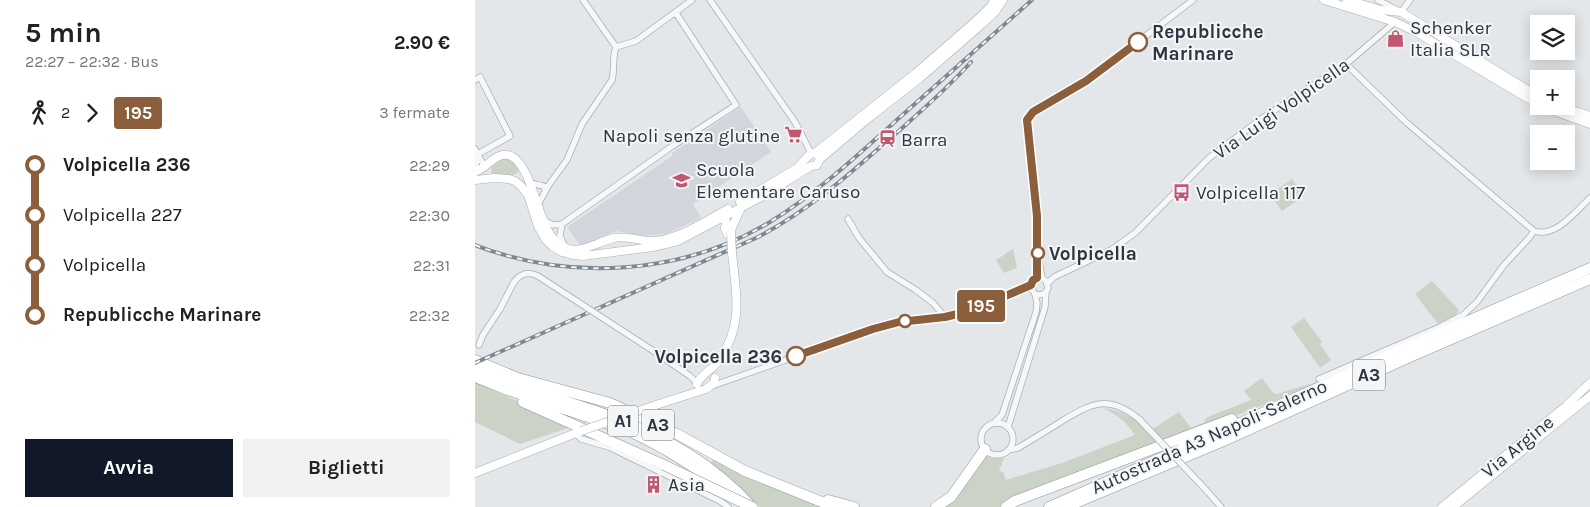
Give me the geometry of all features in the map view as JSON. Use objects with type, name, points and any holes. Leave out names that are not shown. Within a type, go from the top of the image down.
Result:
[{"type":"highway","name":"Autostrada A3 Napoli-Salerno","points":[[1049,507],[1590,268]]},
{"type":"highway","name":"Autostrada A3 Napoli-Salerno","points":[[1066,507],[1149,473],[1590,279]]},
{"type":"highway","points":[[1492,322],[1590,287]]},
{"type":"highway","name":"A3","points":[[475,360],[518,378],[611,403],[651,421],[767,481],[834,507]]},
{"type":"highway","name":"A1","points":[[475,368],[517,386],[605,414],[647,431],[680,448],[714,472],[752,507]]},
{"type":"highway","name":"A3","points":[[475,378],[495,389],[752,507]]},
{"type":"highway","name":"A1","points":[[475,378],[618,427],[648,440],[695,467],[717,483],[741,507]]},
{"type":"highway","points":[[1006,507],[1015,501],[1073,479],[1232,420],[1293,400]]},
{"type":"highway","points":[[936,507],[951,497],[985,448]]},
{"type":"highway","points":[[704,449],[824,499],[853,507]]},
{"type":"highway","points":[[1079,507],[1149,473]]},
{"type":"street","points":[[583,0],[617,47]]},
{"type":"street","points":[[538,205],[545,191],[567,160],[582,124],[612,80],[614,53],[617,47],[636,41],[692,0]]},
{"type":"street","points":[[710,0],[795,122],[813,158]]},
{"type":"street","points":[[509,179],[525,190],[541,233],[552,246],[562,252],[573,255],[595,255],[653,247],[678,241],[792,178],[813,158],[977,20],[991,6],[994,0]]},
{"type":"street","points":[[476,152],[494,158],[507,155],[513,157],[521,167],[543,220],[552,236],[570,250],[581,250],[621,237],[643,241],[667,239],[725,216],[813,158],[920,78],[976,30],[995,12],[1003,0]]},
{"type":"street","points":[[1040,278],[1037,216],[1027,120],[1033,112],[1086,81],[1193,0]]},
{"type":"street","points":[[1324,0],[1395,22],[1416,32],[1530,101]]},
{"type":"street","points":[[1347,0],[1381,10],[1401,12]]},
{"type":"street","points":[[1378,0],[1401,12],[1530,91]]},
{"type":"street","points":[[1401,12],[1410,0]]},
{"type":"street","points":[[543,220],[553,225],[562,224],[664,152],[736,105],[676,12]]},
{"type":"street","name":"Via Luigi Volpicella","points":[[1048,283],[1054,278],[1111,250],[1135,233],[1209,158],[1261,119],[1346,64],[1395,22]]},
{"type":"street","points":[[1346,64],[1407,123],[1534,231],[1540,233],[1557,228],[1590,198]]},
{"type":"street","points":[[475,80],[480,77],[511,136],[476,152]]},
{"type":"street","points":[[1575,111],[1590,116]]},
{"type":"street","points":[[1564,115],[1590,124]]},
{"type":"street","points":[[476,152],[485,168],[495,178]]},
{"type":"street","points":[[476,152],[475,170],[485,168],[494,158]]},
{"type":"street","points":[[475,180],[509,179],[516,177],[521,167]]},
{"type":"street","points":[[528,182],[536,186],[545,187],[545,191]]},
{"type":"street","points":[[729,233],[741,207]]},
{"type":"street","points":[[714,381],[719,362],[733,336],[737,320],[732,253],[725,216]]},
{"type":"street","points":[[848,219],[859,238],[887,272],[933,302],[945,317]]},
{"type":"street","points":[[715,222],[729,233]]},
{"type":"street","points":[[562,224],[560,236],[565,247]]},
{"type":"street","points":[[1319,379],[1440,327],[1463,315],[1477,302],[1534,231]]},
{"type":"street","points":[[620,251],[624,249],[621,237]]},
{"type":"street","points":[[479,345],[483,334],[500,308],[513,282],[525,274],[538,276],[700,382],[726,381],[873,329],[899,322],[945,317],[970,311],[1030,289],[1041,295],[1046,292]]},
{"type":"street","points":[[1008,427],[1045,307],[1048,283],[1040,278],[1033,280],[1030,289],[1037,307],[1002,415],[985,428],[982,433],[982,444],[985,448],[995,454],[1003,453],[1025,444],[1083,408],[1097,403],[1113,404],[1121,406],[1139,419],[1221,507]]},
{"type":"street","points":[[700,382],[719,362]]},
{"type":"street","points":[[475,473],[579,432],[687,394],[708,374],[714,381]]},
{"type":"street","name":"Via Argine","points":[[1447,506],[1590,384]]},
{"type":"street","name":"Via Argine","points":[[1447,506],[1590,396]]},
{"type":"street","points":[[994,423],[1008,427],[1011,431],[1013,438],[1008,450]]},
{"type":"street","points":[[579,432],[581,439],[609,447],[720,501],[728,507]]},
{"type":"street","points":[[1013,438],[1025,444]]},
{"type":"shaded area","name":"Scuola Elementare Caruso","points":[[741,107],[771,152],[693,204],[701,218],[668,233],[643,236],[616,231],[585,245],[580,245],[567,227]]},
{"type":"shaded area","points":[[505,158],[516,164],[518,168],[517,173],[512,175],[492,174],[491,168]]},
{"type":"shaded area","points":[[1292,179],[1304,196],[1282,211],[1270,194]]},
{"type":"shaded area","points":[[1013,249],[1017,268],[1004,273],[996,260]]},
{"type":"shaded area","points":[[1432,281],[1459,310],[1454,317],[1438,324],[1415,294]]},
{"type":"shaded area","points":[[1304,318],[1322,342],[1320,344],[1331,360],[1320,368],[1291,327]]},
{"type":"shaded area","points":[[1262,378],[1273,393],[1277,394],[1323,380],[1274,401],[999,507],[945,507],[986,455],[990,458],[1004,458],[999,471],[1003,472],[1006,480],[1062,463],[1135,435],[1121,419],[1102,408],[1116,410],[1127,415],[1148,432],[1179,412],[1191,428],[1205,422],[1205,419],[1210,416],[1251,400],[1244,391]]},
{"type":"shaded area","points":[[475,382],[574,426],[520,444],[475,422]]},
{"type":"shaded area","points":[[714,458],[825,507],[760,507],[754,504],[710,465]]},
{"type":"railway","points":[[475,245],[511,257],[587,268],[625,267],[663,262],[700,253],[736,240],[770,222],[821,186],[853,160],[1032,0]]},
{"type":"railway","points":[[475,363],[775,228],[811,204],[861,164],[933,100],[971,62]]},
{"type":"bus line","name":"195","points":[[796,356],[873,329],[899,322],[945,317],[970,311],[1031,285],[1033,280],[1037,278],[1037,216],[1027,120],[1033,112],[1086,81],[1138,42]]},
{"type":"place","name":"Schenker Italia SLR","points":[[1396,38]]},
{"type":"place","name":"Republicche Marinare","points":[[1138,42]]},
{"type":"place","name":"Napoli senza glutine","points":[[794,135]]},
{"type":"place","name":"Barra","points":[[887,139]]},
{"type":"place","name":"Scuola Elementare Caruso","points":[[682,180]]},
{"type":"place","name":"Volpicella 117","points":[[1182,192]]},
{"type":"place","name":"Volpicella","points":[[1038,253]]},
{"type":"place","name":"Volpicella 236","points":[[796,356]]},
{"type":"place","name":"Asia","points":[[654,484]]}]
